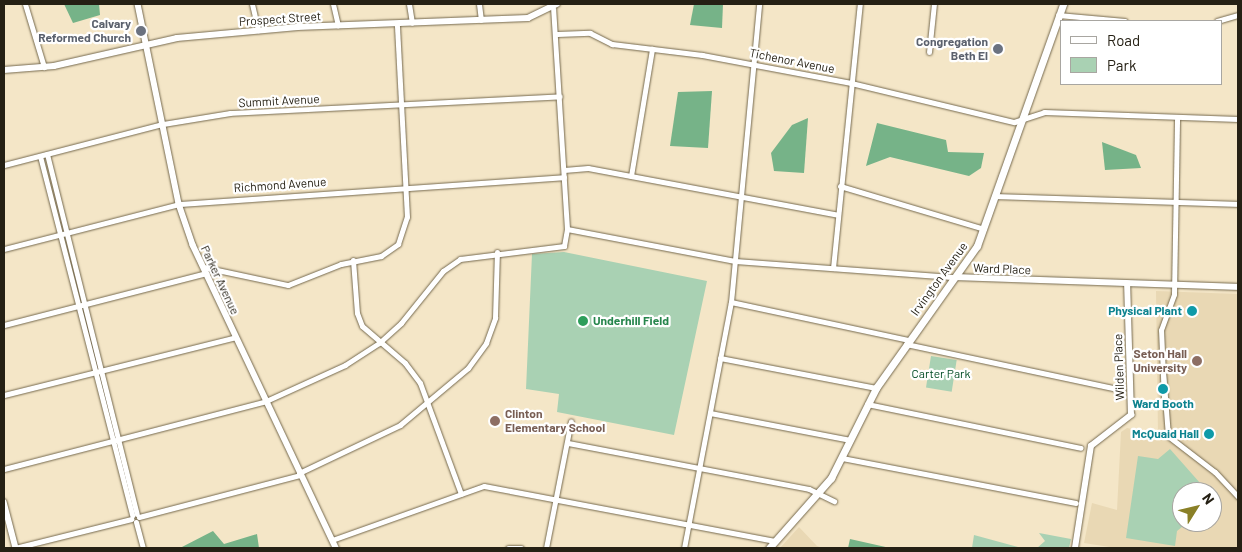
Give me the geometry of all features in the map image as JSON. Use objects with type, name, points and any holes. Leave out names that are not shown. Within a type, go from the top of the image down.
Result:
[{"type":"main road","name":"Irvington Avenue","points":[[769,548],[818,493],[842,458],[876,388],[907,342],[957,277],[984,229],[1062,4]]},
{"type":"street","points":[[25,4],[44,67]]},
{"type":"street","name":"Parker Avenue","points":[[138,4],[179,204],[205,270],[336,548]]},
{"type":"street","points":[[252,4],[258,30]]},
{"type":"street","points":[[333,4],[338,25]]},
{"type":"street","points":[[409,4],[412,23]]},
{"type":"street","points":[[479,4],[481,20]]},
{"type":"street","points":[[684,548],[731,302],[739,197],[759,4]]},
{"type":"street","points":[[833,268],[860,4]]},
{"type":"street","points":[[929,52],[934,4]]},
{"type":"street","points":[[4,469],[266,401],[345,365],[379,343],[452,264],[497,252],[558,249],[567,239],[567,229],[555,6]]},
{"type":"street","name":"Prospect Street","points":[[4,70],[44,67],[146,44],[258,30],[528,18],[555,6]]},
{"type":"street","points":[[1058,15],[1114,20]]},
{"type":"street","points":[[1220,20],[1238,15]]},
{"type":"street","points":[[4,325],[205,270],[288,285],[353,260],[381,256],[401,241],[407,221],[397,23]]},
{"type":"street","name":"Tichenor Avenue","points":[[557,34],[590,33],[612,44],[752,64],[851,83],[1014,122],[1044,112],[1238,119]]},
{"type":"street","points":[[631,176],[652,49]]},
{"type":"street","name":"Summit Avenue","points":[[4,165],[163,124],[230,113],[560,96]]},
{"type":"street","points":[[1177,118],[1174,300],[1161,330],[1164,398],[1170,439],[1215,472],[1238,497]]},
{"type":"street","points":[[47,154],[102,371],[143,548]]},
{"type":"street","points":[[40,156],[94,373],[135,517]]},
{"type":"street","points":[[564,170],[588,168],[838,215]]},
{"type":"street","name":"Richmond Avenue","points":[[4,249],[179,204],[564,177]]},
{"type":"street","points":[[840,186],[984,229]]},
{"type":"street","points":[[996,196],[1238,204]]},
{"type":"street","name":"Ward Place","points":[[567,229],[735,261],[957,277],[1238,287]]},
{"type":"street","points":[[4,502],[15,548],[300,474],[400,425],[458,380],[486,343],[495,318],[497,252]]},
{"type":"street","points":[[353,260],[356,313],[362,326],[379,343],[412,370],[429,404],[461,494]]},
{"type":"street","name":"Wilden Place","points":[[1075,548],[1091,446],[1131,415],[1127,284]]},
{"type":"street","points":[[731,302],[1122,390]]},
{"type":"street","points":[[4,395],[236,337]]},
{"type":"street","points":[[720,358],[876,388]]},
{"type":"street","points":[[867,404],[1081,448]]},
{"type":"street","points":[[710,413],[850,440]]},
{"type":"street","points":[[546,548],[571,421]]},
{"type":"street","points":[[568,443],[818,493],[834,501]]},
{"type":"street","points":[[842,458],[1076,503]]},
{"type":"street","points":[[332,540],[484,486],[556,498],[775,541]]},
{"type":"street","points":[[508,548],[521,548]]},
{"type":"shaded area","name":"Seton Hall University","points":[[1156,291],[1238,294],[1238,548],[1116,548],[1084,543],[1092,503],[1117,510],[1121,432],[1127,428],[1158,434]]},
{"type":"shaded area","points":[[799,527],[817,546],[823,548],[780,548]]},
{"type":"green space","points":[[64,4],[99,4],[100,15],[73,23]]},
{"type":"green space","points":[[694,4],[723,4],[722,28],[690,25]]},
{"type":"green space","points":[[712,91],[708,148],[670,146],[678,92]]},
{"type":"green space","points":[[808,118],[804,173],[774,171],[771,153],[792,125]]},
{"type":"green space","points":[[877,123],[946,140],[948,152],[984,153],[981,168],[969,176],[890,157],[866,166]]},
{"type":"green space","points":[[1102,142],[1136,155],[1141,168],[1105,170]]},
{"type":"green space","points":[[564,252],[707,281],[674,435],[557,412],[559,394],[526,389],[532,254]]},
{"type":"green space","name":"Carter Park","points":[[931,356],[957,360],[952,392],[926,388]]},
{"type":"green space","points":[[1170,449],[1199,482],[1172,482],[1172,532],[1177,532],[1175,546],[1126,538],[1138,456],[1158,459]]},
{"type":"green space","points":[[213,531],[224,544],[257,534],[259,548],[180,548]]},
{"type":"green space","points":[[1039,533],[1071,539],[1069,548],[1037,548],[1045,541]]},
{"type":"green space","points":[[974,535],[1018,547],[1019,548],[972,548]]},
{"type":"green space","points":[[850,539],[890,548],[848,548]]},
{"type":"place","name":"Calvary Reformed Church","points":[[141,31]]},
{"type":"place","name":"Congregation Beth El","points":[[998,49]]},
{"type":"place","name":"Physical Plant","points":[[1192,311]]},
{"type":"place","name":"Underhill Field","points":[[583,321]]},
{"type":"place","name":"Seton Hall University","points":[[1197,361]]},
{"type":"place","name":"Ward Booth","points":[[1163,389]]},
{"type":"place","name":"Clinton Elementary School","points":[[495,421]]},
{"type":"place","name":"McQuaid Hall","points":[[1209,434]]}]
